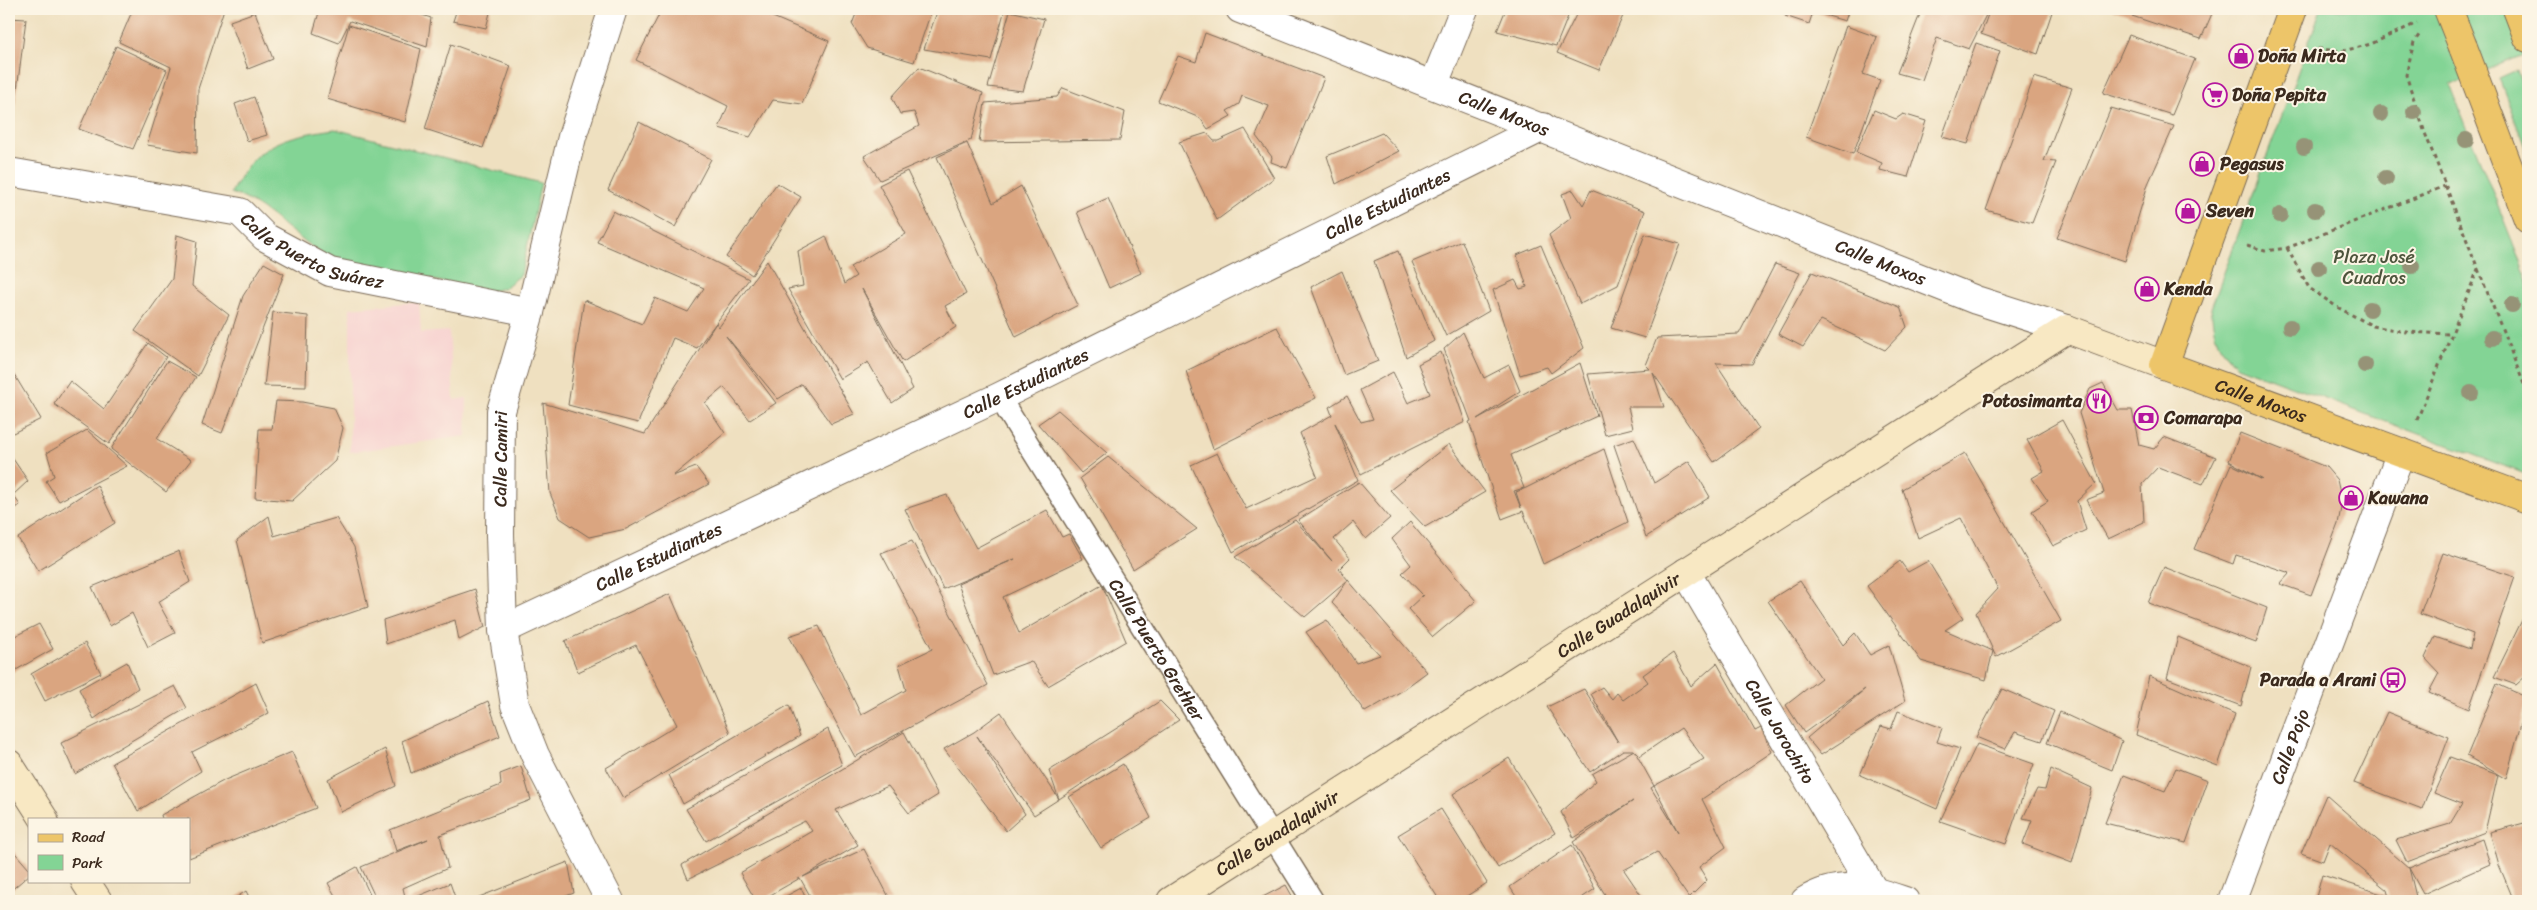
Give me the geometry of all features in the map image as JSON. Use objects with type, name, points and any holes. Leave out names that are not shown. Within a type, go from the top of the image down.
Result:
[{"type":"main road","points":[[2164,365],[2293,9]]},
{"type":"main road","points":[[2448,9],[2528,219]]},
{"type":"main road","points":[[2517,9],[2528,38]]},
{"type":"main road","name":"Calle Moxos","points":[[2164,365],[2528,499]]},
{"type":"street","name":"Calle Camiri","points":[[610,901],[535,755],[515,705],[503,630],[500,535],[501,411],[530,312],[572,137],[613,9]]},
{"type":"street","name":"Calle Moxos","points":[[1240,9],[1542,126],[1976,300],[2067,329],[2164,365]]},
{"type":"street","points":[[1434,84],[1464,9]]},
{"type":"street","name":"Calle Estudiantes","points":[[503,630],[999,397],[1542,126]]},
{"type":"street","name":"Calle Puerto Suárez","points":[[9,172],[240,212],[265,237],[330,272],[530,312]]},
{"type":"street","name":"Calle Guadalquivir","points":[[1170,901],[1273,838],[2067,329]]},
{"type":"street","name":"Calle Pojo","points":[[2232,901],[2401,452]]},
{"type":"street","name":"Calle Jorochito","points":[[1686,572],[1874,891]]},
{"type":"street","points":[[9,764],[43,818]]},
{"type":"street","points":[[86,882],[98,901]]},
{"type":"street","points":[[1805,901],[1844,886],[1874,891],[1905,901]]},
{"type":"lane","name":"Calle Puerto Grether","points":[[999,397],[1313,901]]},
{"type":"path","points":[[2318,49],[2343,51],[2371,44],[2421,21]]},
{"type":"path","points":[[2426,28],[2414,42],[2406,75],[2445,186],[2528,394]]},
{"type":"path","points":[[2247,245],[2265,251],[2286,248],[2445,186]]},
{"type":"path","points":[[2286,248],[2309,288],[2337,307],[2373,326],[2406,332],[2451,334]]},
{"type":"path","points":[[2415,426],[2478,268]]},
{"type":"shaded area","points":[[419,302],[421,333],[449,331],[454,400],[467,398],[466,436],[350,452],[350,308]]},
{"type":"green space","name":"Plaza José Cuadros","points":[[2321,9],[2528,9],[2528,53],[2450,85],[2528,281],[2528,475],[2237,366],[2224,353],[2217,340],[2211,308]]},
{"type":"green space","points":[[2517,70],[2528,101],[2528,155],[2499,78]]},
{"type":"green space","points":[[335,129],[541,183],[521,275],[504,288],[488,292],[328,257],[255,204],[231,193],[250,163],[273,145],[301,135]]},
{"type":"building","points":[[133,9],[224,9],[198,89],[197,153],[147,145],[171,67],[119,42]]},
{"type":"building","points":[[320,9],[404,9],[431,18],[427,47],[350,21],[339,43],[313,33]]},
{"type":"building","points":[[457,9],[491,9],[486,28],[453,21]]},
{"type":"building","points":[[662,9],[754,9],[829,41],[802,104],[773,100],[750,137],[719,128],[728,106],[636,60]]},
{"type":"building","points":[[858,9],[932,9],[914,62],[867,48],[852,24]]},
{"type":"building","points":[[938,9],[1005,9],[991,60],[924,49]]},
{"type":"building","points":[[1506,9],[1571,9],[1556,46],[1497,31]]},
{"type":"building","points":[[1579,9],[1626,9],[1599,70],[1557,53]]},
{"type":"building","points":[[1788,9],[1814,9],[1809,24],[1785,16]]},
{"type":"building","points":[[1816,9],[1849,9],[1845,21],[1814,12]]},
{"type":"building","points":[[1922,9],[1989,9],[1969,49],[1937,38],[1922,80],[1897,73]]},
{"type":"building","points":[[1990,9],[2053,9],[2038,54],[1981,34]]},
{"type":"building","points":[[2111,9],[2214,9],[2201,39]]},
{"type":"building","points":[[1010,11],[1044,19],[1023,91],[988,87]]},
{"type":"building","points":[[255,12],[273,59],[248,69],[230,21]]},
{"type":"building","points":[[9,18],[26,19],[11,137],[9,137]]},
{"type":"building","points":[[349,25],[421,49],[405,122],[327,99]]},
{"type":"building","points":[[1846,26],[1877,37],[1863,74],[1880,80],[1853,154],[1806,137]]},
{"type":"building","points":[[1205,33],[1324,78],[1287,168],[1271,162],[1272,157],[1256,136],[1269,106],[1242,96],[1239,104],[1227,111],[1231,116],[1208,129],[1200,118],[1158,101],[1178,56],[1196,62]]},
{"type":"building","points":[[2129,35],[2195,59],[2172,115],[2103,93]]},
{"type":"building","points":[[1976,43],[2000,51],[1968,144],[1942,137]]},
{"type":"building","points":[[451,44],[511,66],[483,148],[425,129]]},
{"type":"building","points":[[116,46],[167,70],[133,149],[79,129]]},
{"type":"building","points":[[919,67],[983,93],[971,140],[880,180],[864,156],[919,126],[914,112],[900,114],[892,97]]},
{"type":"building","points":[[2034,77],[2072,88],[2044,161],[2056,162],[2032,223],[1986,210]]},
{"type":"building","points":[[1063,88],[1125,112],[1120,140],[979,142],[985,103],[1057,97]]},
{"type":"building","points":[[254,97],[267,135],[247,141],[235,104]]},
{"type":"building","points":[[2111,108],[2174,126],[2148,184],[2125,261],[2057,238]]},
{"type":"building","points":[[1874,110],[1896,119],[1903,114],[1926,121],[1908,177],[1880,170],[1882,163],[1856,152]]},
{"type":"building","points":[[639,122],[711,159],[675,227],[608,190]]},
{"type":"building","points":[[1245,129],[1274,178],[1217,220],[1179,142],[1207,133],[1214,141],[1218,141]]},
{"type":"building","points":[[1382,133],[1399,151],[1336,184],[1327,156]]},
{"type":"building","points":[[967,143],[993,203],[1021,186],[1078,305],[1016,337],[937,157]]},
{"type":"building","points":[[907,171],[966,294],[945,306],[956,327],[903,362],[862,289],[913,389],[892,403],[868,362],[840,379],[788,289],[803,286],[798,251],[826,236],[844,284],[856,276],[850,267],[906,234],[879,185]]},
{"type":"building","points":[[777,183],[801,197],[752,275],[726,257]]},
{"type":"building","points":[[1573,190],[1583,205],[1591,190],[1645,211],[1618,285],[1580,304],[1549,235],[1571,218],[1562,194]]},
{"type":"building","points":[[1108,198],[1141,273],[1109,288],[1077,212]]},
{"type":"building","points":[[613,211],[749,279],[697,348],[673,338],[638,423],[568,405],[584,300],[642,324],[655,298],[688,312],[704,288],[597,242]]},
{"type":"building","points":[[1645,234],[1680,244],[1645,338],[1611,328]]},
{"type":"building","points":[[177,235],[197,241],[192,286],[229,315],[198,376],[135,331],[172,279]]},
{"type":"building","points":[[1462,241],[1489,311],[1446,336],[1412,262]]},
{"type":"building","points":[[1541,245],[1584,348],[1551,373],[1547,367],[1520,375],[1493,290],[1515,280],[1520,289],[1527,287],[1517,255]]},
{"type":"building","points":[[1398,251],[1434,341],[1406,357],[1374,261]]},
{"type":"building","points":[[767,261],[854,414],[831,424],[802,384],[778,399],[726,336],[776,403],[750,420],[724,387],[705,403],[725,433],[673,476],[696,467],[709,484],[626,529],[589,537],[560,518],[550,493],[543,403],[645,434],[716,323],[719,327]]},
{"type":"building","points":[[264,263],[284,274],[222,433],[202,425],[243,296]]},
{"type":"building","points":[[1775,264],[1800,273],[1752,364],[1716,363],[1759,429],[1714,462],[1653,373],[1664,407],[1628,407],[1633,428],[1605,435],[1588,374],[1650,369],[1646,365],[1657,338],[1739,334]]},
{"type":"building","points":[[1342,271],[1378,361],[1344,375],[1311,287]]},
{"type":"building","points":[[1812,272],[1900,307],[1907,327],[1885,350],[1821,320],[1803,347],[1778,334]]},
{"type":"building","points":[[273,312],[308,316],[306,387],[264,386]]},
{"type":"building","points":[[1277,327],[1316,398],[1213,449],[1186,371]]},
{"type":"building","points":[[1463,332],[1484,378],[1509,365],[1520,391],[1477,419],[1580,363],[1597,416],[1511,455],[1524,488],[1514,491],[1521,508],[1516,492],[1604,449],[1628,522],[1543,564],[1523,511],[1502,519],[1469,422],[1471,421],[1444,349]]},
{"type":"building","points":[[148,343],[166,357],[109,444],[54,404],[70,381],[104,409]]},
{"type":"building","points":[[1441,352],[1465,422],[1361,474],[1335,423],[1358,480],[1233,552],[1191,465],[1217,453],[1246,509],[1317,476],[1300,433],[1332,415],[1329,407],[1347,396],[1361,422],[1373,419],[1360,390],[1393,372],[1408,403],[1430,394],[1418,364]]},
{"type":"building","points":[[167,361],[196,377],[157,439],[191,460],[166,492],[111,449]]},
{"type":"building","points":[[9,366],[41,419],[13,433],[9,427]]},
{"type":"building","points":[[2103,383],[2118,410],[2132,410],[2139,445],[2154,449],[2164,437],[2216,457],[2203,484],[2158,467],[2142,484],[2144,522],[2108,539],[2086,500],[2104,493],[2079,413],[2090,389]]},
{"type":"building","points":[[276,401],[302,402],[334,408],[343,428],[335,461],[292,501],[255,498],[259,429],[272,429]]},
{"type":"building","points":[[1058,410],[1107,453],[1081,473],[1038,424]]},
{"type":"building","points":[[2062,420],[2096,483],[2077,501],[2086,530],[2053,546],[2032,511],[2048,501],[2032,478],[2044,471],[2027,440]]},
{"type":"building","points":[[87,430],[127,466],[59,501],[46,481],[54,476],[47,453]]},
{"type":"building","points":[[2240,433],[2326,467],[2337,480],[2342,502],[2338,524],[2311,595],[2280,584],[2290,573],[2236,555],[2233,564],[2194,549],[2231,464],[2263,480],[2229,461]]},
{"type":"building","points":[[1634,438],[1654,483],[1689,461],[1710,497],[1646,537],[1614,445]]},
{"type":"building","points":[[1449,444],[1485,492],[1425,527],[1390,490]]},
{"type":"building","points":[[9,453],[28,481],[13,495],[20,505],[9,513]]},
{"type":"building","points":[[1965,453],[2061,621],[1996,657],[1976,613],[1998,589],[1961,518],[1918,538],[1902,489]]},
{"type":"building","points":[[1108,457],[1197,529],[1133,569],[1080,478]]},
{"type":"building","points":[[1359,482],[1390,518],[1366,539],[1353,522],[1334,539],[1350,558],[1339,569],[1348,580],[1305,617],[1235,557],[1295,520],[1332,561],[1298,520]]},
{"type":"building","points":[[97,485],[115,523],[38,571],[18,538]]},
{"type":"building","points":[[947,495],[976,548],[1047,510],[1062,537],[1069,534],[1083,559],[1003,597],[1019,633],[1102,585],[1126,641],[1048,686],[1031,661],[993,675],[958,584],[1015,559],[943,589],[905,509]]},
{"type":"building","points":[[269,516],[274,536],[336,518],[354,547],[368,607],[262,643],[237,540]]},
{"type":"building","points":[[1410,522],[1476,601],[1433,637],[1408,609],[1423,595],[1402,573],[1411,565],[1392,539]]},
{"type":"building","points":[[912,541],[988,685],[855,757],[789,636],[819,626],[861,715],[906,690],[899,665],[932,649],[881,553]]},
{"type":"building","points":[[179,551],[190,582],[158,602],[175,633],[148,647],[132,613],[110,626],[92,587]]},
{"type":"building","points":[[2443,553],[2515,577],[2469,709],[2429,692],[2439,673],[2425,658],[2435,637],[2470,649],[2473,634],[2420,614]]},
{"type":"building","points":[[1900,561],[1908,572],[1928,561],[1963,618],[1945,630],[1993,651],[1986,680],[1921,661],[1867,586]]},
{"type":"building","points":[[2164,567],[2267,608],[2256,643],[2148,603]]},
{"type":"building","points":[[1348,580],[1427,672],[1400,692],[1365,712],[1306,632],[1327,620],[1356,663],[1380,655],[1332,603]]},
{"type":"building","points":[[1800,581],[1843,645],[1855,633],[1870,655],[1889,645],[1905,701],[1821,755],[1807,738],[1865,689],[1804,733],[1786,705],[1821,678],[1768,601]]},
{"type":"building","points":[[475,589],[485,627],[459,640],[455,620],[386,644],[383,620]]},
{"type":"building","points":[[670,594],[730,733],[623,798],[606,768],[677,725],[636,645],[578,672],[565,641]]},
{"type":"building","points":[[2528,608],[2528,674],[2516,685],[2494,677]]},
{"type":"building","points":[[39,624],[53,649],[9,674],[9,639]]},
{"type":"building","points":[[2178,637],[2251,667],[2241,706],[2167,678]]},
{"type":"building","points":[[85,643],[101,673],[45,701],[31,674]]},
{"type":"building","points":[[1673,653],[1691,686],[1717,663],[1755,731],[1761,728],[1772,752],[1702,799],[1726,847],[1699,867],[1707,880],[1689,898],[1657,852],[1624,870],[1645,901],[1609,901],[1573,842],[1633,801],[1574,838],[1561,812],[1596,781],[1592,774],[1634,750],[1623,750],[1590,772],[1547,707],[1584,689],[1618,742],[1591,694],[1602,687],[1612,699],[1617,693],[1623,700],[1648,682],[1643,675]],"holes":[[[1681,728],[1704,759],[1654,786],[1634,750],[1640,756]],[[1654,786],[1678,832],[1651,788]]]},
{"type":"building","points":[[127,662],[138,688],[94,719],[79,689]]},
{"type":"building","points":[[2149,676],[2235,714],[2218,766],[2136,735]]},
{"type":"building","points":[[256,683],[269,713],[192,752],[201,771],[138,811],[112,763]]},
{"type":"building","points":[[2497,684],[2528,698],[2506,779],[2467,756]]},
{"type":"building","points":[[175,686],[187,708],[75,774],[61,743]]},
{"type":"building","points":[[2002,689],[2054,711],[2042,741],[2015,732],[2005,749],[1976,737]]},
{"type":"building","points":[[488,701],[500,736],[411,773],[402,741]]},
{"type":"building","points":[[1160,701],[1179,720],[1059,799],[1049,771]]},
{"type":"building","points":[[789,705],[800,736],[683,804],[669,775]]},
{"type":"building","points":[[1898,711],[1942,728],[1937,742],[1960,749],[1937,809],[1860,775],[1881,726],[1891,729]]},
{"type":"building","points":[[1001,712],[1059,799],[1034,815],[977,736],[1025,814],[1006,831],[944,749],[974,732]]},
{"type":"building","points":[[2060,712],[2122,741],[2112,770],[2047,743]]},
{"type":"building","points":[[2387,712],[2449,737],[2422,809],[2354,783]]},
{"type":"building","points":[[828,729],[842,765],[706,841],[686,809]]},
{"type":"building","points":[[904,732],[938,795],[909,813],[888,786],[836,810],[858,845],[803,877],[864,849],[891,901],[813,901],[800,878],[760,901],[756,901],[740,873],[812,831],[805,821],[688,879],[682,865]]},
{"type":"building","points":[[1977,744],[2034,764],[2006,844],[1940,821]]},
{"type":"building","points":[[385,749],[396,786],[341,812],[328,779]]},
{"type":"building","points":[[292,752],[316,808],[190,858],[190,818],[162,818],[161,815],[225,780]]},
{"type":"building","points":[[2450,757],[2498,775],[2485,832],[2407,862],[2396,840],[2450,824],[2462,804],[2434,793]]},
{"type":"building","points":[[1509,758],[1555,833],[1498,868],[1453,794]]},
{"type":"building","points":[[1123,764],[1151,818],[1101,848],[1069,797]]},
{"type":"building","points":[[521,766],[531,800],[440,835],[448,868],[403,888],[406,901],[377,901],[361,867],[428,839],[396,851],[390,830],[501,785],[500,774]]},
{"type":"building","points":[[2176,768],[2208,780],[2186,843],[2105,823],[2124,775],[2165,791]]},
{"type":"building","points":[[2051,769],[2092,788],[2072,863],[2023,844],[2032,820],[2023,818],[2037,789],[2045,790]]},
{"type":"building","points":[[2326,795],[2409,868],[2417,901],[2390,901],[2387,890],[2330,843],[2323,861],[2301,853]]},
{"type":"building","points":[[1441,809],[1487,883],[1459,901],[1440,901],[1398,835]]},
{"type":"building","points":[[2528,822],[2528,901],[2514,901],[2499,865],[2490,832]]},
{"type":"building","points":[[2482,839],[2490,864],[2423,894],[2409,868]]},
{"type":"building","points":[[1572,845],[1595,889],[1577,901],[1519,901],[1510,887]]},
{"type":"building","points":[[9,846],[28,868],[28,876],[9,892]]},
{"type":"building","points":[[568,862],[574,893],[553,901],[469,901]]},
{"type":"building","points":[[357,867],[373,901],[338,901],[328,883]]},
{"type":"building","points":[[2322,875],[2388,896],[2386,901],[2315,901]]},
{"type":"building","points":[[450,883],[456,900],[407,901]]},
{"type":"building","points":[[1286,885],[1295,901],[1255,901]]},
{"type":"building","points":[[801,888],[807,901],[777,901]]},
{"type":"building","points":[[246,891],[251,901],[231,901]]},
{"type":"place","name":"Doña Mirta","points":[[2241,56]]},
{"type":"place","name":"Doña Pepita","points":[[2215,95]]},
{"type":"place","name":"Pegasus","points":[[2202,164]]},
{"type":"place","name":"Seven","points":[[2188,211]]},
{"type":"place","name":"Kenda","points":[[2147,289]]},
{"type":"place","name":"Potosimanta","points":[[2099,401]]},
{"type":"place","name":"Comarapa","points":[[2146,418]]},
{"type":"place","name":"Kawana","points":[[2351,498]]},
{"type":"place","name":"Parada a Arani","points":[[2393,680]]}]
